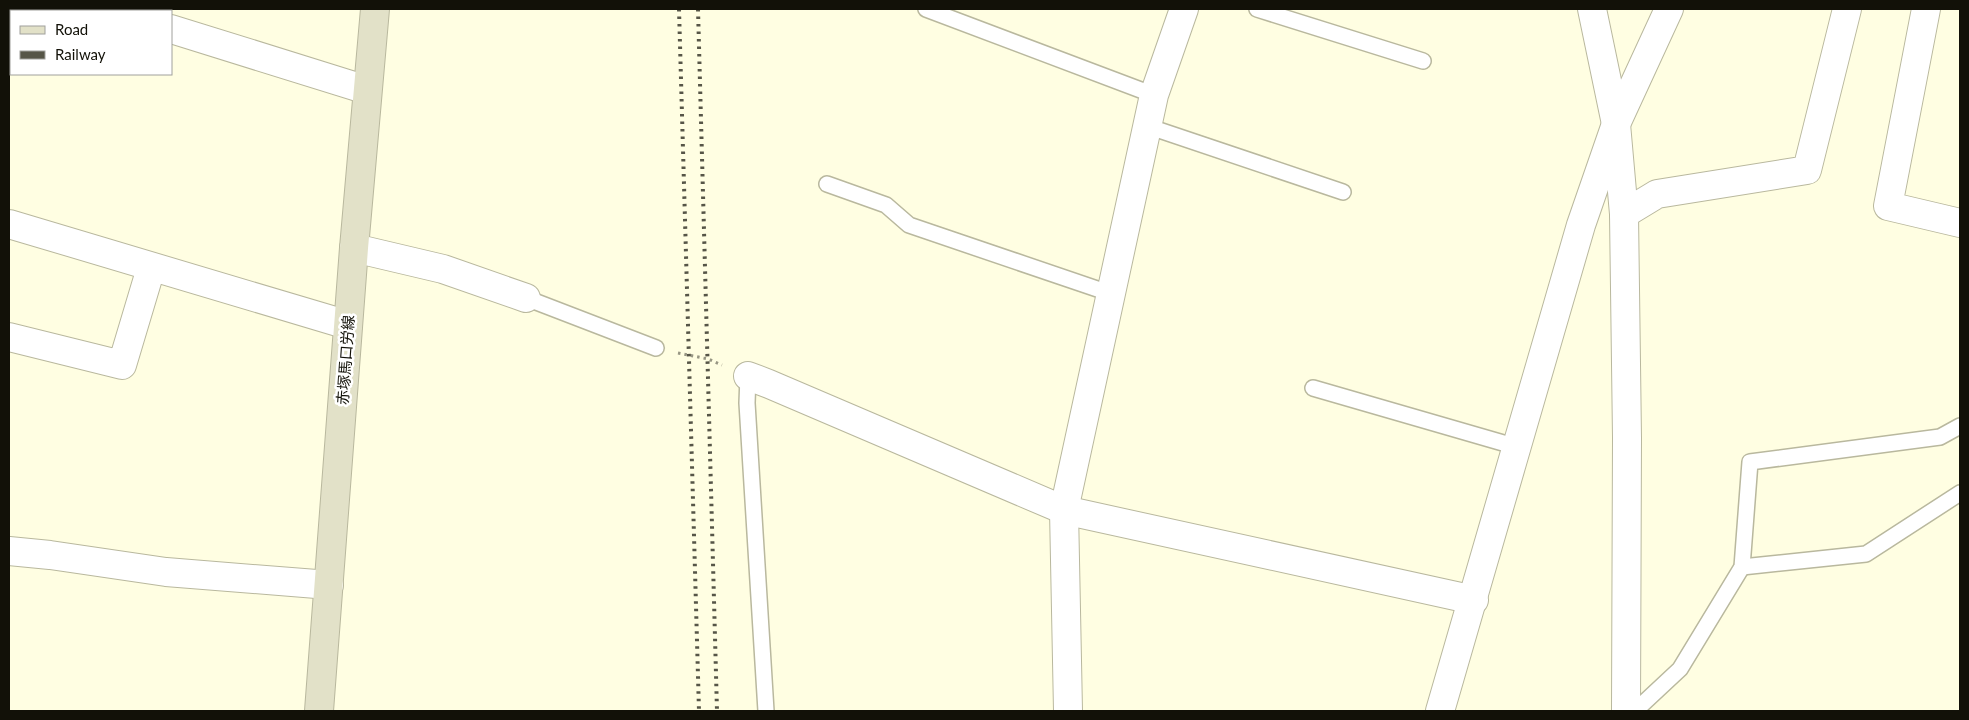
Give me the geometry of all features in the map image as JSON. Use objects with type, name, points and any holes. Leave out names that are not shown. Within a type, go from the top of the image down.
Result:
[{"type":"main road","name":"赤塚馬口労線","points":[[319,711],[366,90],[375,9]]},
{"type":"street","points":[[1068,711],[1064,510],[1109,294],[1154,95],[1184,9]]},
{"type":"street","points":[[1592,9],[1616,124],[1624,214],[1627,428],[1626,711]]},
{"type":"street","points":[[1440,711],[1474,600],[1581,225],[1616,124],[1669,9]]},
{"type":"street","points":[[1624,214],[1656,194],[1807,170],[1847,9]]},
{"type":"street","points":[[1926,9],[1888,206],[1960,223]]},
{"type":"street","points":[[172,29],[366,90]]},
{"type":"street","points":[[9,224],[151,268],[348,325]]},
{"type":"street","points":[[354,248],[443,269],[526,298]]},
{"type":"street","points":[[9,337],[122,365],[151,268]]},
{"type":"street","points":[[748,376],[1064,510],[1474,600]]},
{"type":"street","points":[[9,551],[166,572],[329,584]]},
{"type":"lane","points":[[926,9],[1154,95]]},
{"type":"lane","points":[[1257,9],[1423,61]]},
{"type":"lane","points":[[1147,126],[1343,192]]},
{"type":"lane","points":[[827,184],[886,205],[909,225],[1109,294]]},
{"type":"lane","points":[[526,298],[656,348]]},
{"type":"lane","points":[[748,376],[748,413],[766,711]]},
{"type":"lane","points":[[1313,388],[1517,447]]},
{"type":"lane","points":[[1635,711],[1680,669],[1742,567],[1750,462],[1940,437],[1960,426]]},
{"type":"lane","points":[[1742,567],[1866,554],[1960,493]]},
{"type":"path","points":[[656,348],[708,359],[748,376]]},
{"type":"railway","points":[[679,9],[699,711]]},
{"type":"railway","points":[[698,9],[717,711]]}]
